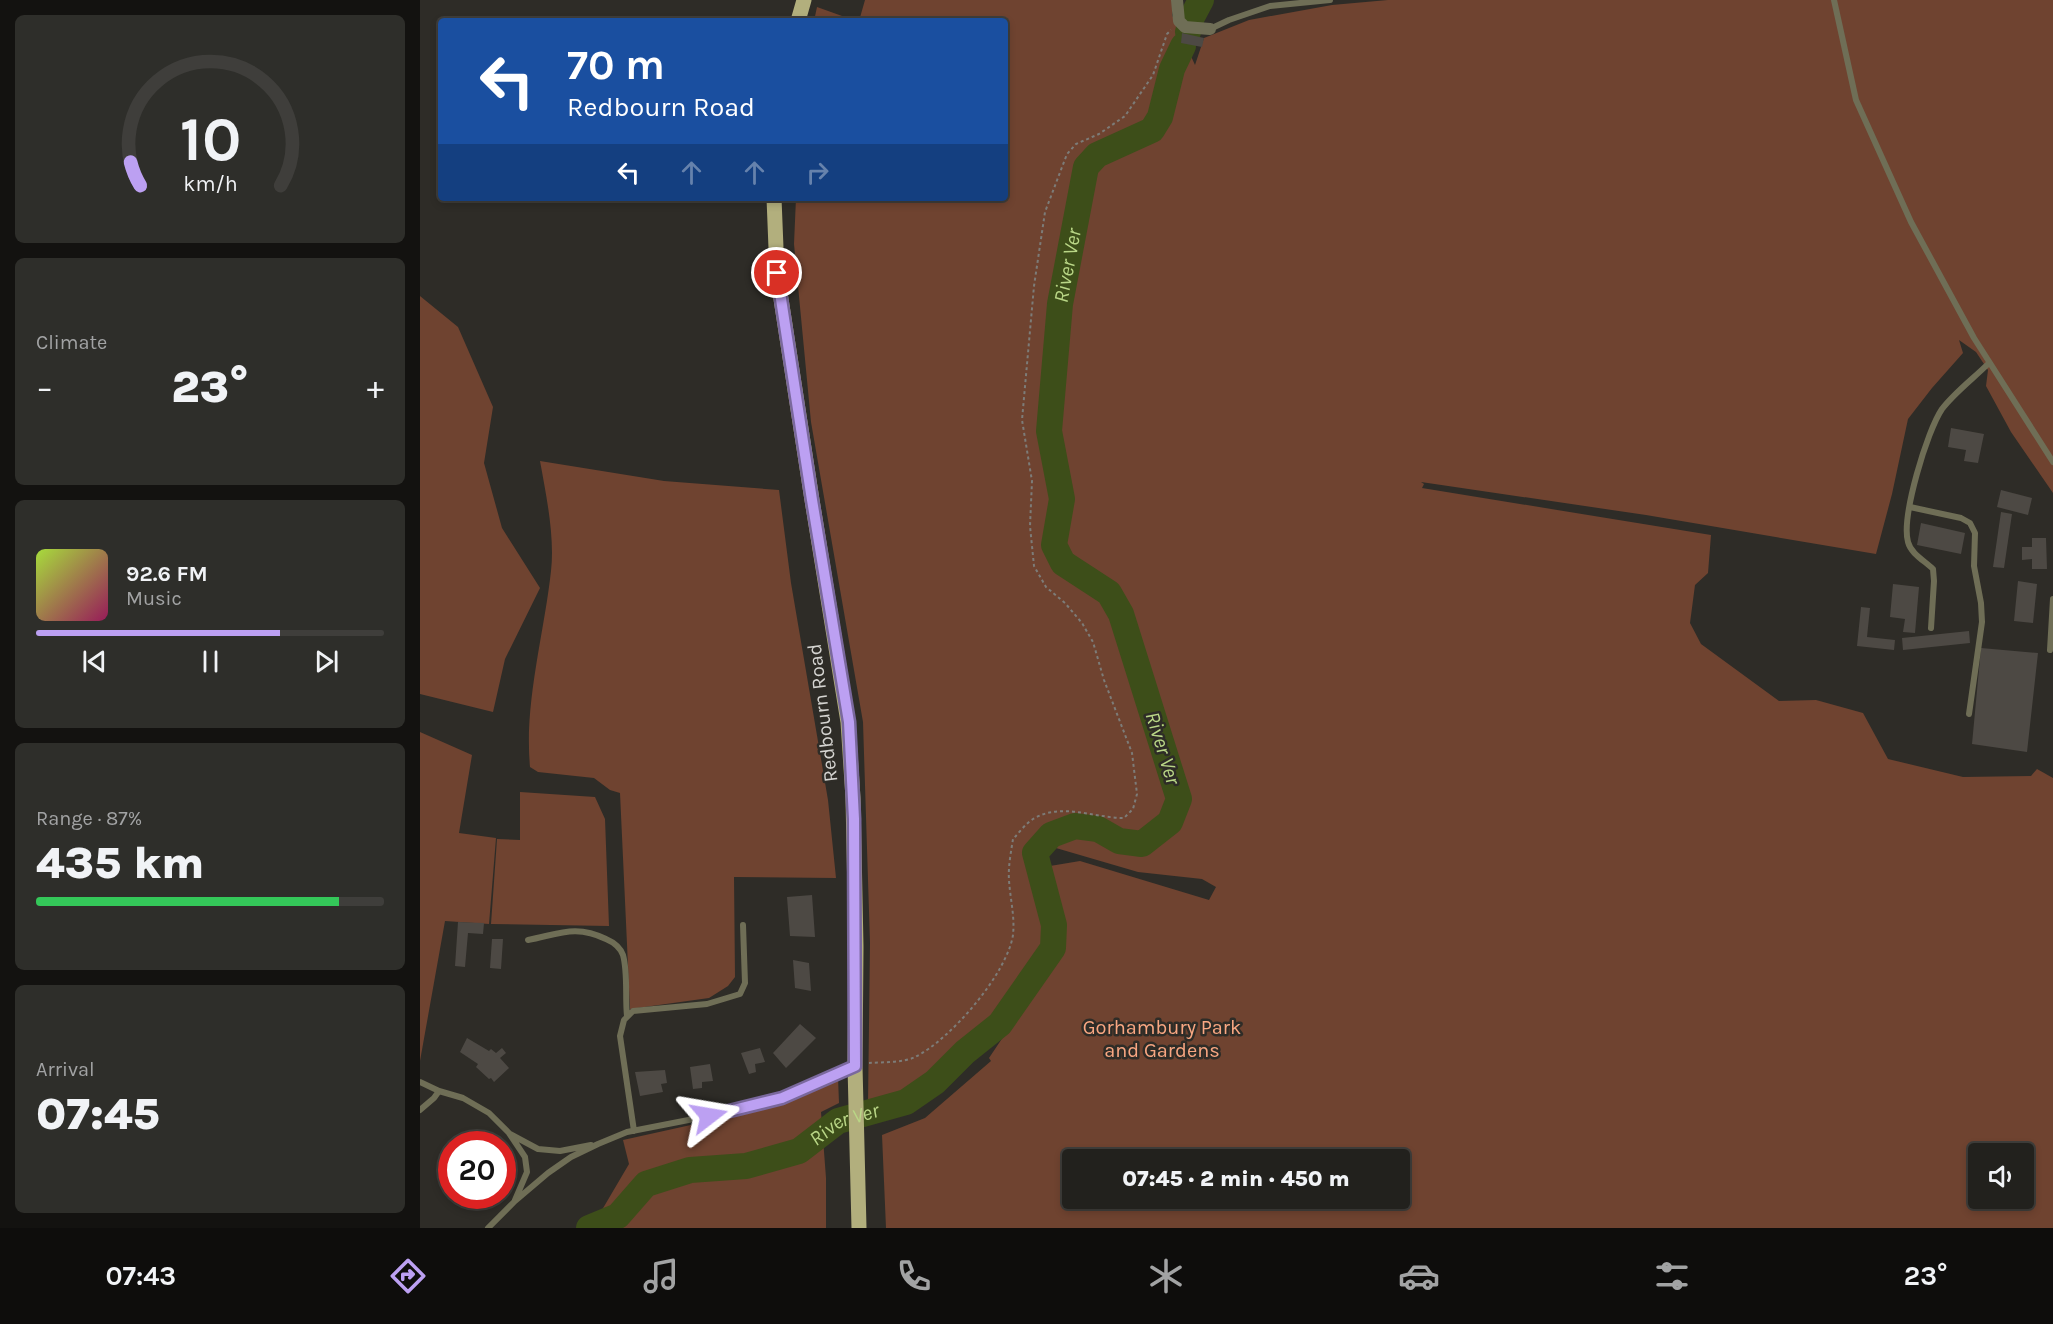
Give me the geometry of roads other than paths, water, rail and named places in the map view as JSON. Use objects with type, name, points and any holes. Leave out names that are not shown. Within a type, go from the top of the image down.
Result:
[{"type":"main road","points":[[799,18],[804,0]]},
{"type":"main road","name":"Redbourn Road","points":[[774,201],[777,273],[849,722],[854,809],[861,1065],[856,1099],[859,1228]]},
{"type":"street","points":[[1177,0],[1182,24],[1210,29]]},
{"type":"lane","points":[[1210,29],[1270,6],[1330,0]]},
{"type":"lane","points":[[1834,0],[1856,100],[1911,222],[1989,363],[2053,462]]},
{"type":"lane","points":[[1931,628],[1933,569],[1908,544],[1906,526],[1910,507],[1921,459],[1932,428],[1943,408],[1989,363]]},
{"type":"lane","points":[[1910,507],[1961,518],[1970,523],[1975,533],[1974,566],[1982,622],[1969,714]]},
{"type":"lane","points":[[2050,650],[2053,598]]},
{"type":"lane","points":[[634,1131],[620,1036],[624,1020],[633,1011],[707,1004],[740,994],[745,983],[743,925]]},
{"type":"lane","points":[[528,940],[564,931],[580,930],[593,932],[614,943],[623,955],[627,1016]]},
{"type":"lane","points":[[516,1200],[572,1157],[598,1144],[634,1131],[782,1098],[861,1065]]},
{"type":"lane","points":[[420,1082],[439,1091],[464,1098],[489,1113],[507,1131]]},
{"type":"lane","points":[[420,1110],[439,1091]]},
{"type":"lane","points":[[516,1137],[538,1149],[560,1151],[598,1144]]},
{"type":"lane","points":[[516,1144],[525,1157],[526,1172],[516,1198]]},
{"type":"lane","points":[[488,1228],[507,1209]]},
{"type":"waterway","name":"River Ver","points":[[1188,32],[1192,17],[1201,0]]},
{"type":"waterway","name":"River Ver","points":[[589,1228],[618,1216],[646,1184],[690,1170],[746,1166],[799,1151],[838,1121],[906,1102],[935,1082],[965,1052],[1000,1024],[1053,948],[1054,925],[1035,853],[1051,835],[1075,826],[1098,829],[1119,841],[1142,844],[1170,822],[1179,799],[1121,614],[1109,593],[1063,563],[1054,545],[1062,499],[1049,431],[1060,304],[1086,167],[1097,155],[1152,130],[1160,117],[1172,69],[1183,46]]},
{"type":"park label","name":"Gorhambury Park and Gardens","points":[[1162,1038]]}]
